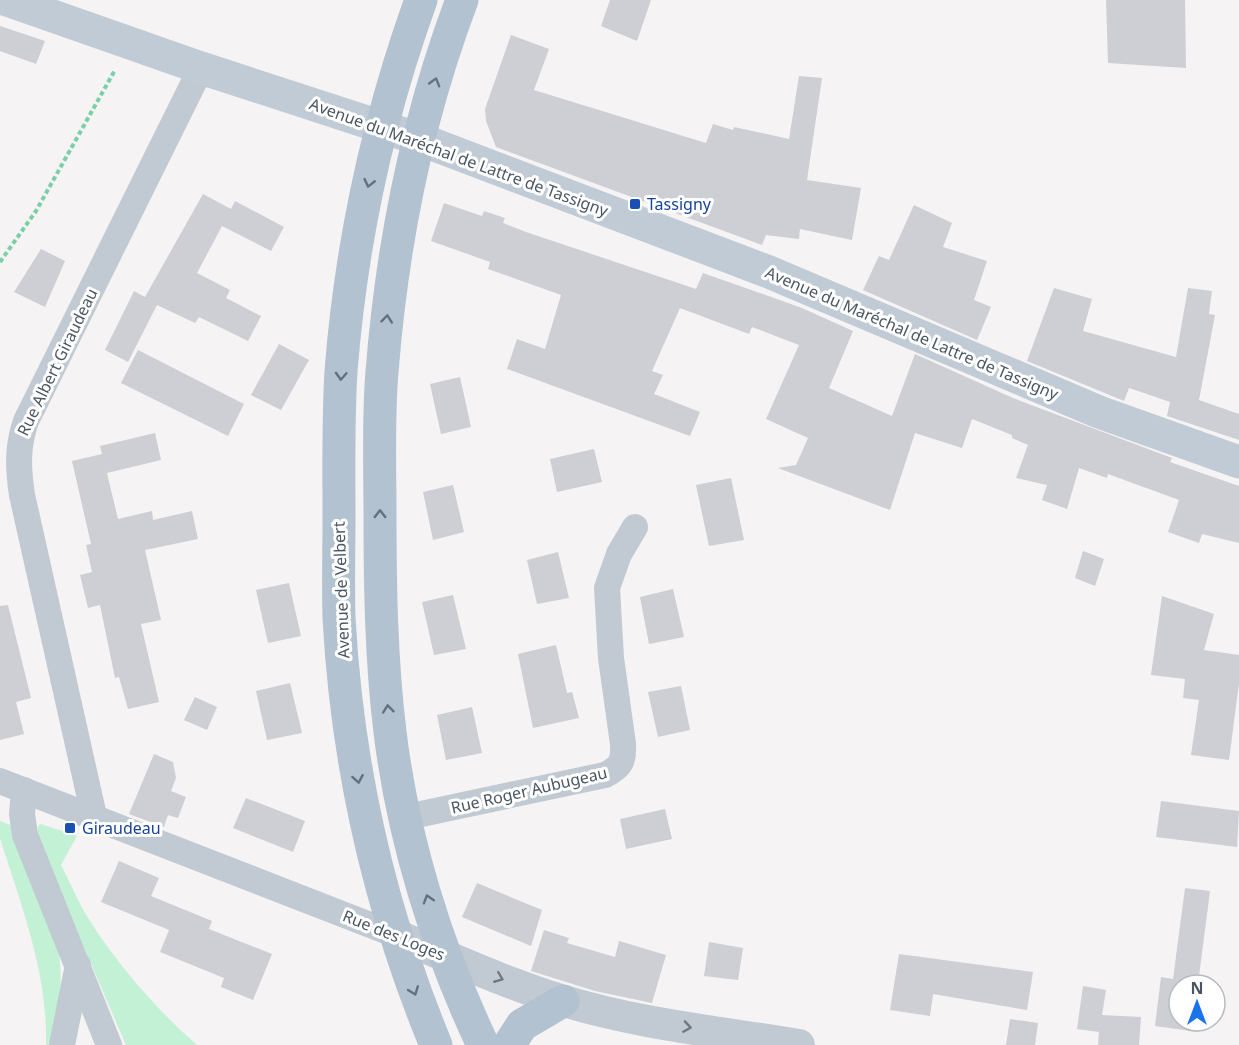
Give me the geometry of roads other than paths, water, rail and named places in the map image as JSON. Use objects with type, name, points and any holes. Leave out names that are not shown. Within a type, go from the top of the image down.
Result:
[{"type":"main road","name":"Avenue du Maréchal de Lattre de Tassigny","points":[[7,0],[201,68],[419,139],[769,272],[1099,412],[1239,462]]},
{"type":"main road","name":"Avenue de Velbert","points":[[421,0],[382,126],[363,210],[350,288],[341,372],[339,616],[352,743],[367,825],[412,987],[436,1045]]},
{"type":"main road","points":[[462,0],[446,43],[419,139],[402,218],[391,290],[381,374],[380,613],[391,735],[406,817],[445,955],[483,1045]]},
{"type":"main road","points":[[509,1045],[522,1025],[563,1001]]},
{"type":"street","name":"Rue Albert Giraudeau","points":[[94,816],[22,495],[18,466],[19,443],[26,421],[201,68]]},
{"type":"street","name":"Rue Roger Aubugeau","points":[[406,817],[605,775],[618,768],[624,758],[611,658],[607,588],[619,554],[635,527]]},
{"type":"street","name":"Rue des Loges","points":[[0,781],[396,935],[506,981],[563,1001],[639,1020],[799,1045]]},
{"type":"street","points":[[24,790],[22,814],[25,835],[109,1045]]},
{"type":"street","points":[[62,1045],[78,965]]},
{"type":"place","name":"Tassigny","points":[[635,204]]},
{"type":"place","name":"Giraudeau","points":[[70,828]]}]
